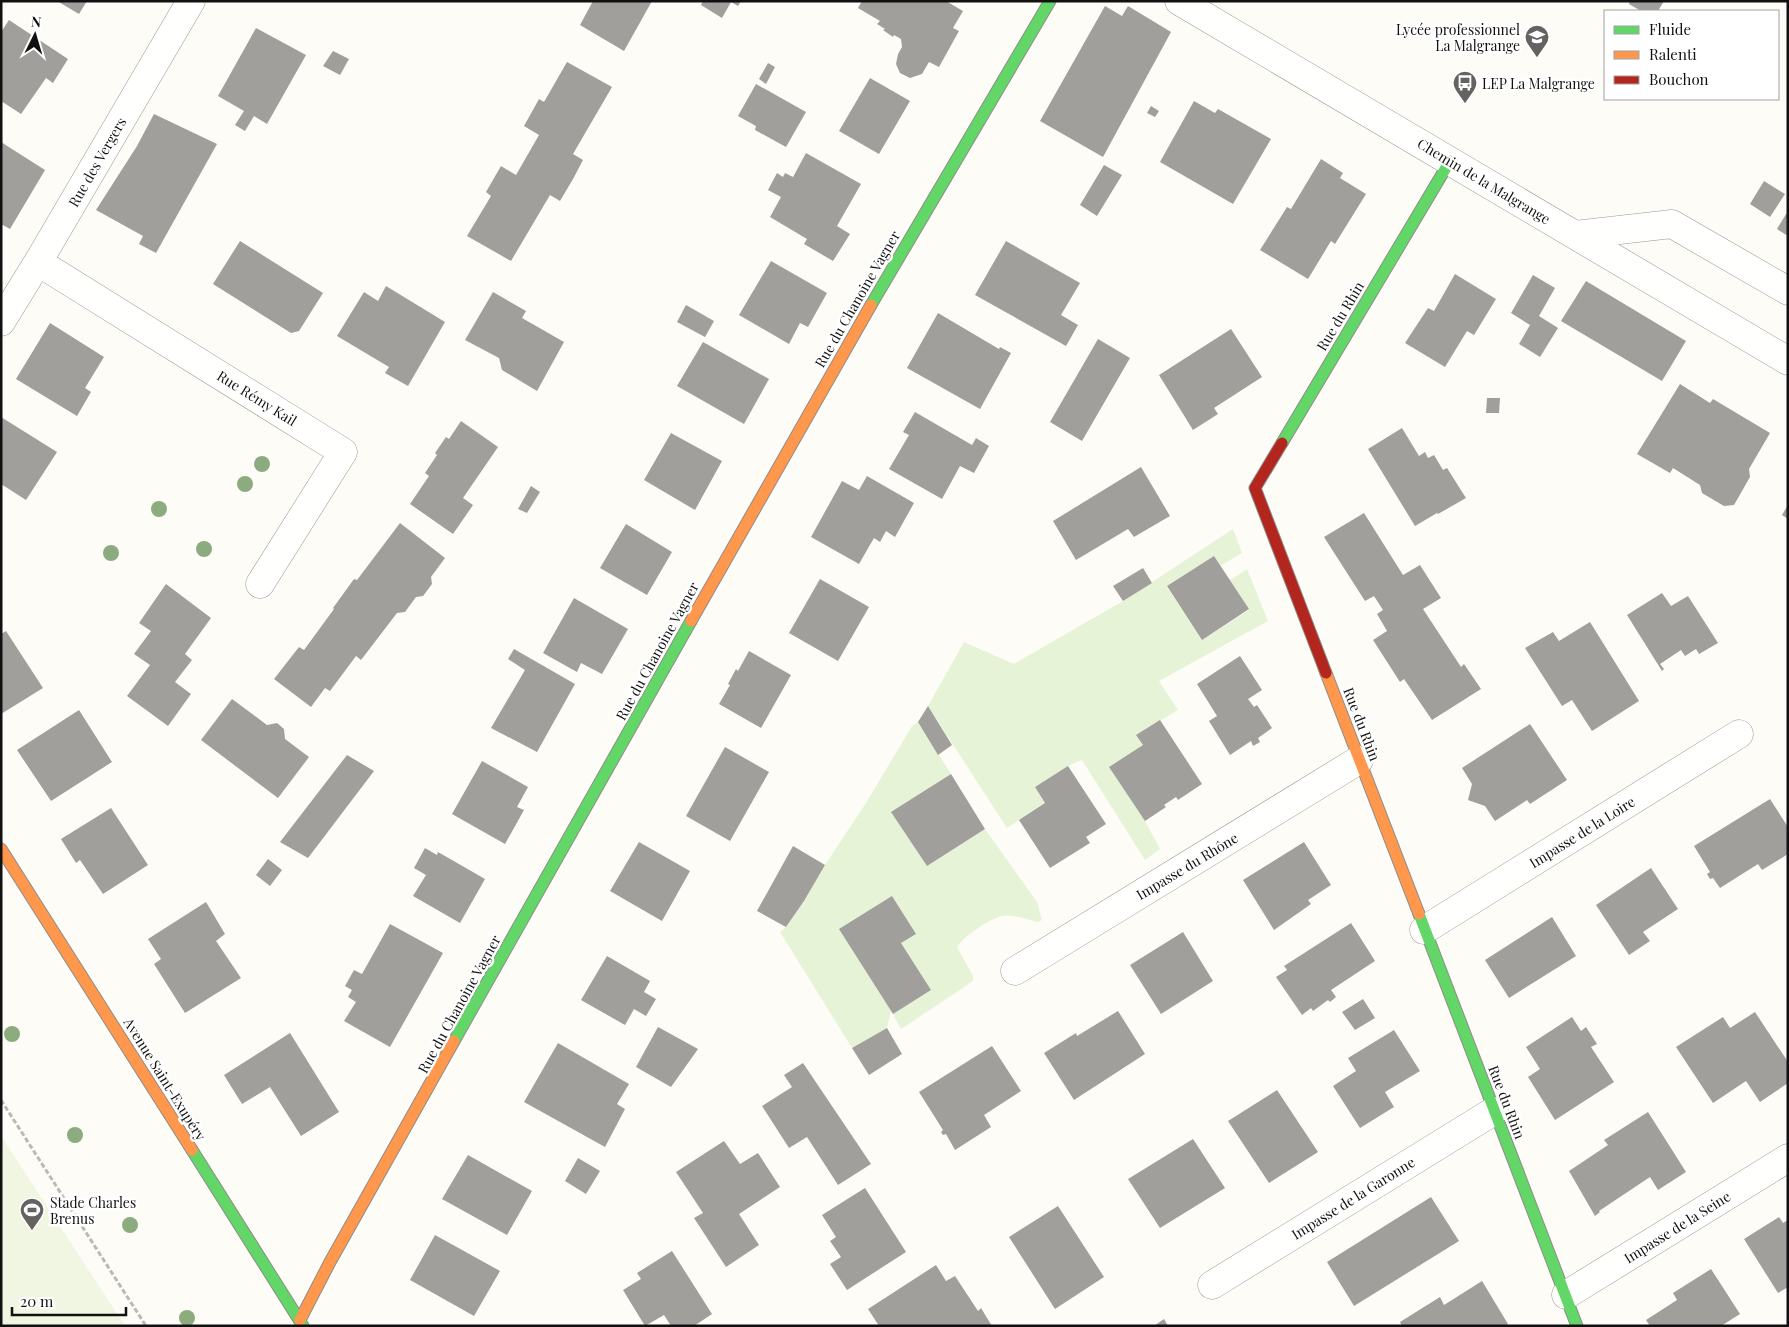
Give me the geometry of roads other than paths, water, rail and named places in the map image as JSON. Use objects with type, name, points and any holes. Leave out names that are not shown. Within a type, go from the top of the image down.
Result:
[{"type":"street","name":"Rue des Vergers","points":[[1,322],[190,1]]},
{"type":"street","name":"Rue du Chanoine Vagner","points":[[301,1323],[330,1262],[835,367],[1050,1]]},
{"type":"street","name":"Chemin de la Malgrange","points":[[1179,1],[1788,361]]},
{"type":"street","name":"Rue du Rhin","points":[[1450,160],[1254,488],[1577,1326]]},
{"type":"street","points":[[1575,236],[1672,224],[1788,290]]},
{"type":"street","name":"Rue Rémy Kail","points":[[38,262],[343,452],[260,584]]},
{"type":"street","name":"Impasse de la Loire","points":[[1424,930],[1739,734]]},
{"type":"street","name":"Impasse du Rhône","points":[[1015,971],[1360,760]]},
{"type":"street","name":"Avenue Saint-Exupéry","points":[[1,849],[301,1323]]},
{"type":"street","name":"Impasse de la Garonne","points":[[1212,1285],[1494,1111]]},
{"type":"street","name":"Impasse de la Seine","points":[[1566,1295],[1788,1158]]},
{"type":"place","name":"Lycée professionnel La Malgrange","points":[[1537,58]]},
{"type":"place","name":"LEP La Malgrange","points":[[1465,104]]},
{"type":"place","name":"Stade Charles Brenus","points":[[32,1231]]}]
